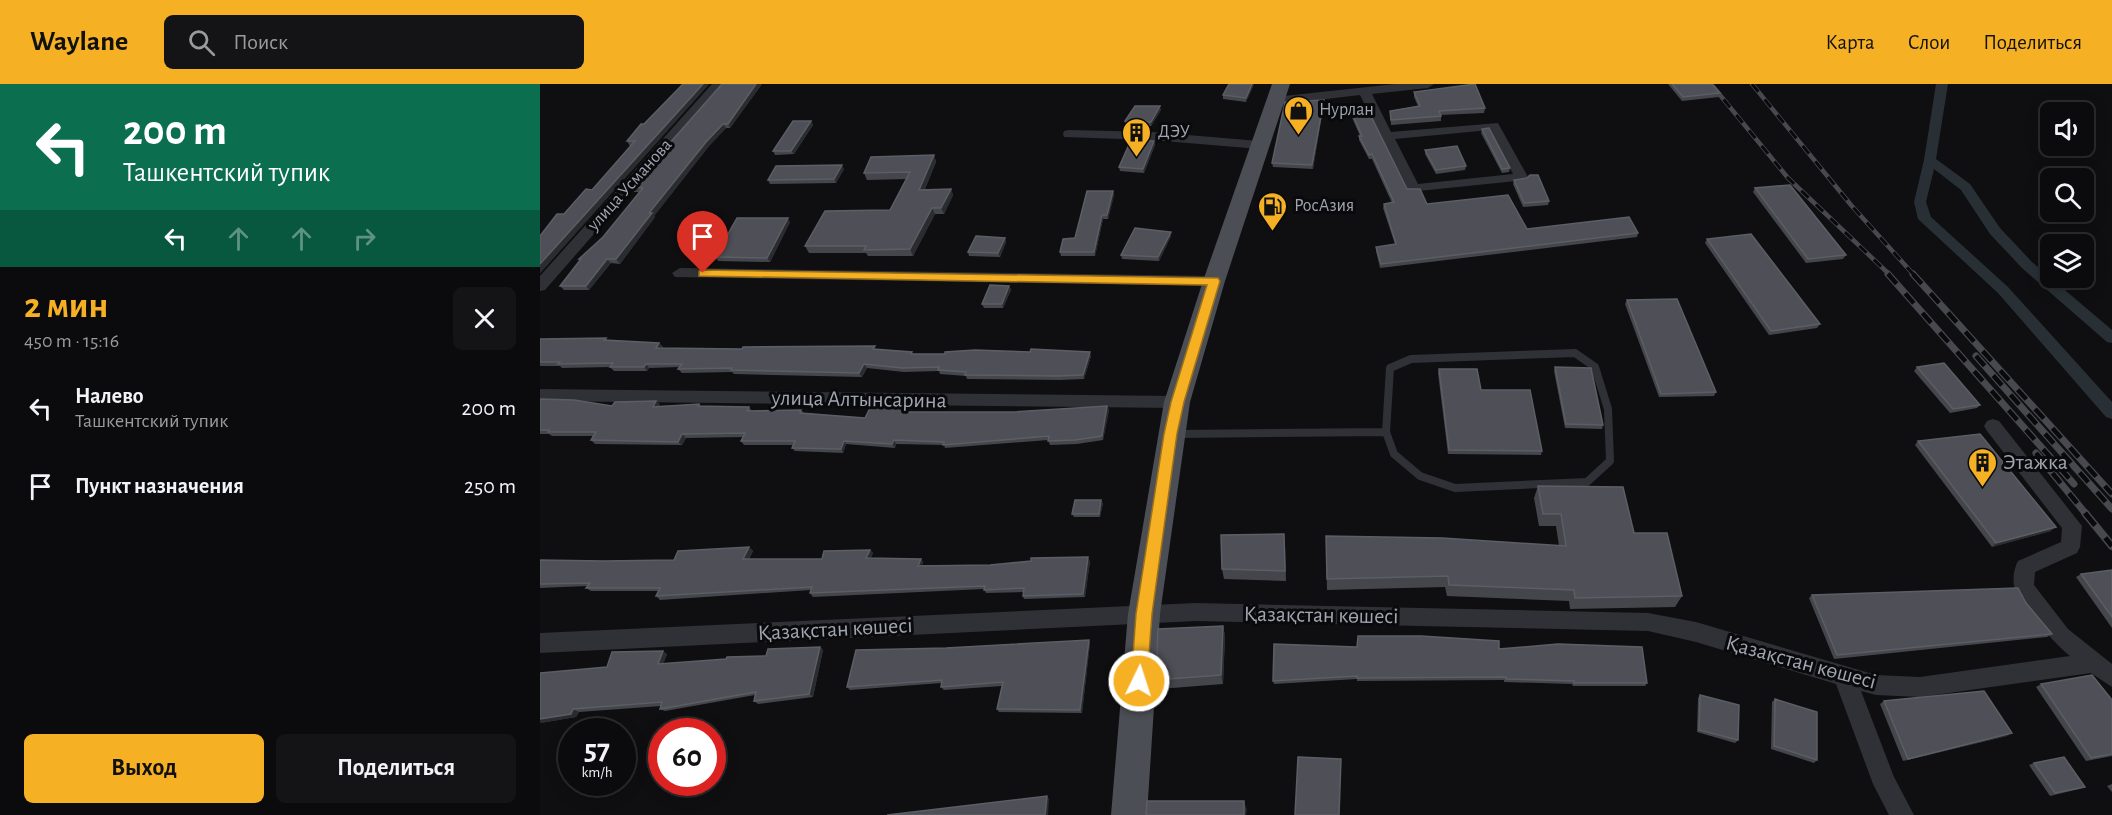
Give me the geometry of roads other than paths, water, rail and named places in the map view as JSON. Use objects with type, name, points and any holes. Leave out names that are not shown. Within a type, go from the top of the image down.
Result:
[{"type":"main road","points":[[1129,815],[1144,614],[1177,402],[1214,281],[1278,92]]},
{"type":"street","name":"улица Усманова","points":[[540,286],[719,84]]},
{"type":"street","points":[[1278,92],[1364,91],[1428,84]]},
{"type":"street","points":[[1364,91],[1414,189],[1521,177],[1494,126],[1388,136]]},
{"type":"street","points":[[1069,134],[1152,136],[1259,146]]},
{"type":"street","points":[[680,273],[1214,281]]},
{"type":"street","name":"улица Алтынсарина","points":[[540,395],[1177,402]]},
{"type":"street","points":[[1993,426],[2072,526],[2070,547],[2025,567],[2024,587],[2061,636],[2112,677]]},
{"type":"street","name":"Қазақстан көшесі","points":[[540,643],[1196,612],[1648,622],[1696,632],[1876,685],[1920,687],[2092,663]]},
{"type":"street","points":[[1844,675],[1885,784],[1902,815]]},
{"type":"lane","points":[[1575,353],[1595,367],[1608,409],[1610,461],[1587,482],[1455,488],[1420,476],[1394,454],[1386,432],[1390,368],[1410,358],[1575,353]]},
{"type":"lane","points":[[1171,434],[1386,432]]},
{"type":"waterway","points":[[1930,160],[1942,84]]},
{"type":"waterway","points":[[1930,160],[1966,187],[1995,231],[2027,265],[2112,338]]},
{"type":"waterway","points":[[1930,160],[1920,202],[1925,219],[2003,290],[2112,413]]},
{"type":"railway","points":[[1711,84],[1788,178],[1890,275]]},
{"type":"railway","points":[[1752,84],[1851,205],[1914,275]]},
{"type":"railway","points":[[1888,274],[2074,484]]},
{"type":"railway","points":[[1913,274],[2112,494]]},
{"type":"railway","points":[[1976,356],[2112,509]]},
{"type":"railway","points":[[2036,453],[2086,514]]},
{"type":"railway","points":[[2085,513],[2112,546]]},
{"type":"place","name":"Нурлан","points":[[1298,136]]},
{"type":"place","name":"ДЭУ","points":[[1137,158]]},
{"type":"place","name":"РосАзия","points":[[1273,232]]},
{"type":"place","name":"Этажка","points":[[1982,488]]}]
